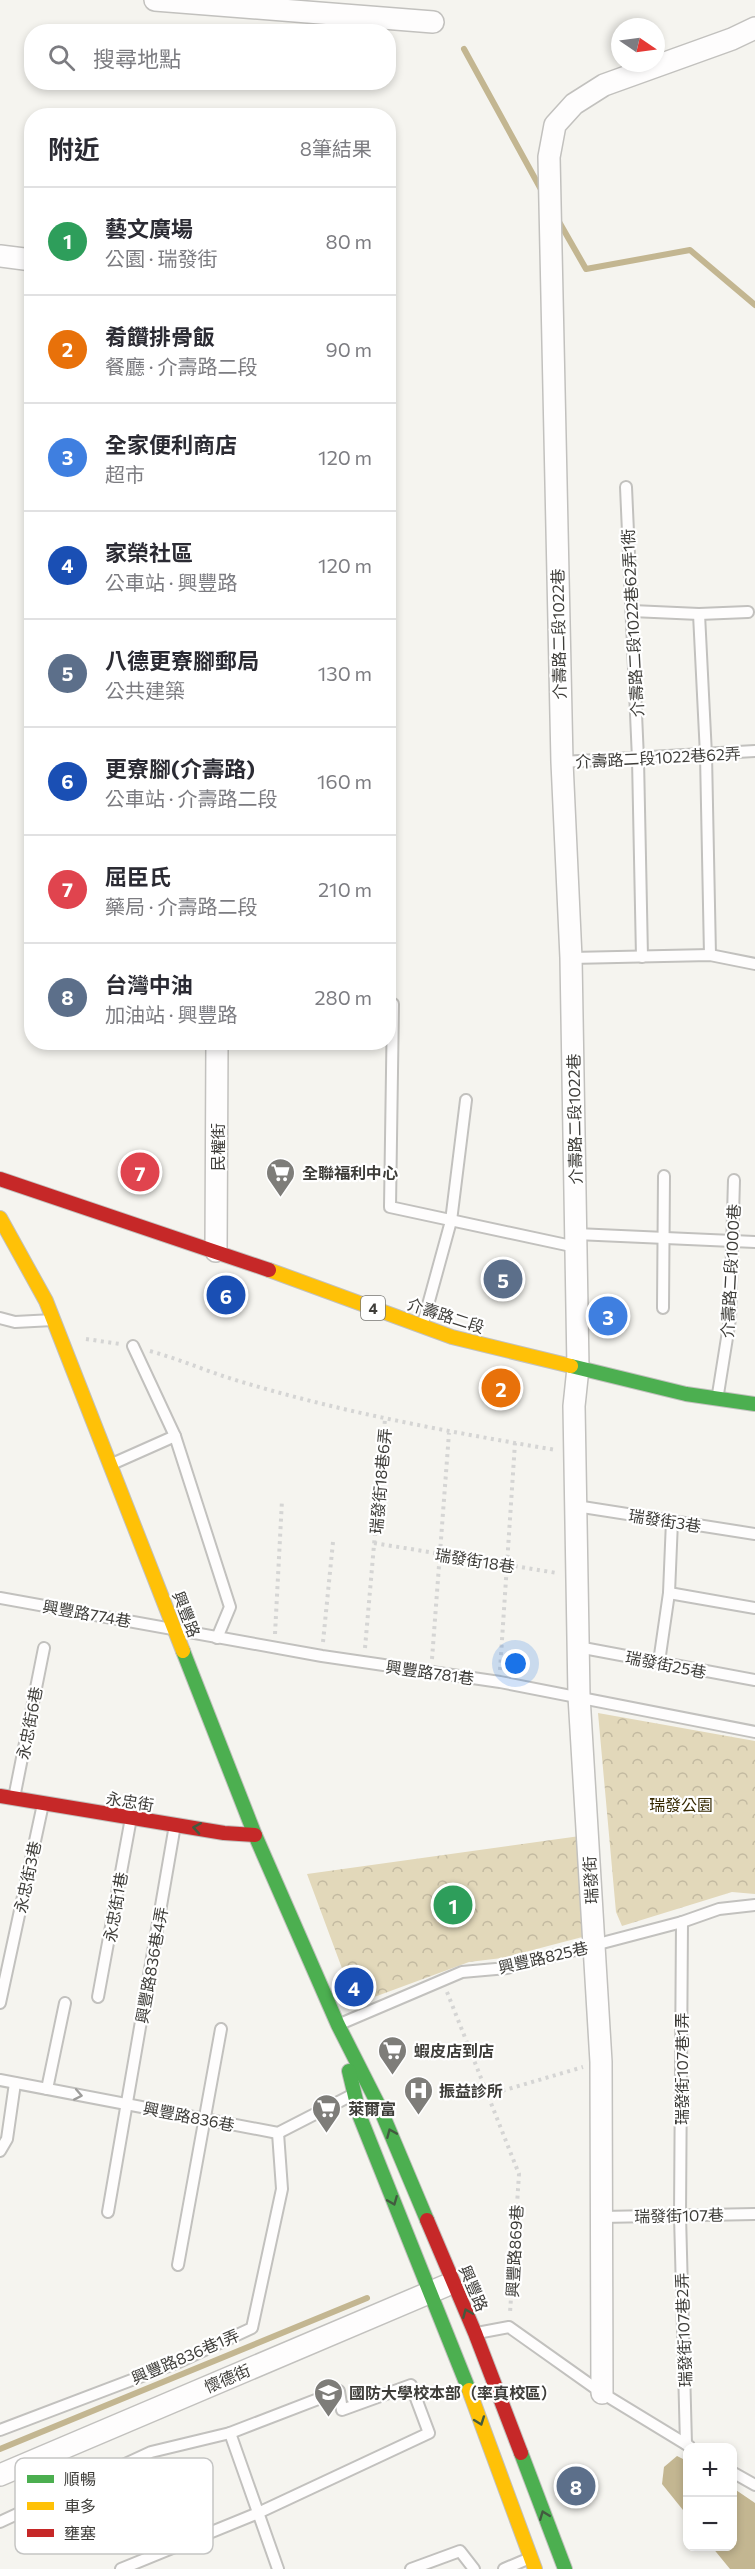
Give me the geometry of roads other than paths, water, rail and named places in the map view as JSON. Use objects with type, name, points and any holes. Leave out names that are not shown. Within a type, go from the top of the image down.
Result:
[{"type":"main road","name":"介壽路二段","points":[[0,1179],[216,1251],[452,1337],[686,1394],[755,1404]]},
{"type":"main road","name":"興豐路","points":[[0,1218],[46,1301],[255,1835],[338,2025],[369,2087],[454,2283],[463,2336],[532,2563]]},
{"type":"main road","name":"永忠街","points":[[7,1797],[175,1825],[255,1835]]},
{"type":"main road","name":"興豐路","points":[[338,2025],[360,2117],[430,2292],[463,2336],[565,2569]]},
{"type":"main road","points":[[532,2563],[557,2548]]},
{"type":"street","points":[[155,0],[433,22]]},
{"type":"street","name":"介壽路二段1022巷","points":[[578,1368],[572,958],[562,762],[549,157],[555,125],[574,104],[604,85],[721,43],[755,28]]},
{"type":"street","points":[[0,256],[24,259]]},
{"type":"street","name":"民權街","points":[[216,1251],[218,1050]]},
{"type":"street","name":"瑞發街","points":[[578,1368],[574,1406],[576,1576],[579,1696],[601,2062],[602,2393]]},
{"type":"street","name":"懷德街","points":[[40,2458],[454,2283]]},
{"type":"street","name":"懷德街","points":[[0,2475],[15,2469]]},
{"type":"lane","name":"介壽路二段1022巷62弄1衖","points":[[626,487],[638,759],[642,957]]},
{"type":"lane","points":[[632,611],[699,614],[748,612]]},
{"type":"lane","points":[[699,614],[706,755],[710,955]]},
{"type":"lane","name":"介壽路二段1022巷62弄","points":[[562,762],[755,751]]},
{"type":"lane","points":[[572,958],[710,955],[755,964]]},
{"type":"lane","points":[[392,1050],[390,1207],[451,1221],[576,1241],[665,1238],[755,1242]]},
{"type":"lane","points":[[422,1326],[451,1221],[466,1100]]},
{"type":"lane","points":[[663,1308],[664,1176]]},
{"type":"lane","name":"介壽路二段1000巷","points":[[717,1398],[730,1318],[734,1180]]},
{"type":"lane","points":[[0,1318],[15,1322],[54,1320]]},
{"type":"lane","points":[[133,1346],[175,1436],[230,1607],[217,1638]]},
{"type":"lane","points":[[110,1464],[175,1436]]},
{"type":"lane","name":"瑞發街3巷","points":[[576,1506],[755,1534]]},
{"type":"lane","points":[[659,1662],[669,1593],[672,1521]]},
{"type":"lane","points":[[669,1593],[755,1608]]},
{"type":"lane","name":"興豐路774巷","points":[[0,1598],[175,1629]]},
{"type":"lane","name":"興豐路781巷","points":[[175,1629],[322,1656],[579,1696],[755,1732]]},
{"type":"lane","name":"瑞發街25巷","points":[[578,1647],[755,1680]]},
{"type":"lane","name":"永忠街6巷","points":[[7,1797],[44,1648]]},
{"type":"lane","name":"永忠街3巷","points":[[0,2003],[43,1803]]},
{"type":"lane","name":"永忠街1巷","points":[[99,1997],[131,1818]]},
{"type":"lane","name":"興豐路836巷4弄","points":[[108,2212],[175,1825]]},
{"type":"lane","name":"興豐路825巷","points":[[338,2025],[462,1972],[507,1968],[682,1923],[719,1909],[755,1905]]},
{"type":"lane","name":"瑞發街107巷1弄","points":[[680,2215],[682,1923]]},
{"type":"lane","points":[[47,2089],[65,2003]]},
{"type":"lane","points":[[178,2265],[221,2029]]},
{"type":"lane","name":"興豐路836巷","points":[[0,2080],[278,2133]]},
{"type":"lane","points":[[0,2151],[7,2139],[15,2083]]},
{"type":"lane","points":[[278,2133],[369,2087]]},
{"type":"lane","name":"興豐路836巷1弄","points":[[0,2430],[179,2361],[252,2328],[282,2189],[278,2133]]},
{"type":"lane","name":"瑞發街107巷","points":[[602,2217],[755,2214]]},
{"type":"lane","name":"瑞發街107巷2弄","points":[[680,2215],[689,2443]]},
{"type":"lane","points":[[463,2336],[509,2327],[602,2393],[684,2443]]},
{"type":"lane","points":[[138,2458],[151,2452],[230,2433],[339,2391],[342,2410],[411,2385],[429,2433],[258,2513],[213,2531]]},
{"type":"lane","points":[[230,2433],[278,2569]]},
{"type":"lane","points":[[737,2475],[755,2485]]},
{"type":"lane","points":[[0,2522],[15,2515]]},
{"type":"lane","points":[[411,2569],[460,2551],[474,2569]]},
{"type":"lane","points":[[121,2569],[158,2554]]},
{"type":"lane","points":[[504,2569],[532,2563]]},
{"type":"waterway","points":[[464,49],[543,193]]},
{"type":"waterway","points":[[558,220],[586,269],[690,250],[755,305]]},
{"type":"waterway","points":[[0,2449],[367,2298]]},
{"type":"place","name":"屈臣氏","points":[[140,1172]]},
{"type":"place","name":"全聯福利中心","points":[[281,1198]]},
{"type":"place","name":"八德更寮腳郵局","points":[[503,1279]]},
{"type":"place","name":"更寮腳(介壽路)","points":[[226,1295]]},
{"type":"place","name":"全家便利商店","points":[[608,1316]]},
{"type":"place","name":"肴饡排骨飯","points":[[501,1388]]},
{"type":"place","name":"藝文廣場","points":[[453,1905]]},
{"type":"place","name":"家榮社區","points":[[354,1987]]},
{"type":"place","name":"蝦皮店到店","points":[[393,2076]]},
{"type":"place","name":"振益診所","points":[[418,2116]]},
{"type":"place","name":"萊爾富","points":[[327,2134]]},
{"type":"place","name":"國防大學校本部（率真校區）","points":[[328,2418]]},
{"type":"place","name":"台灣中油","points":[[576,2486]]},
{"type":"park label","name":"瑞發公園","points":[[681,1804]]}]
